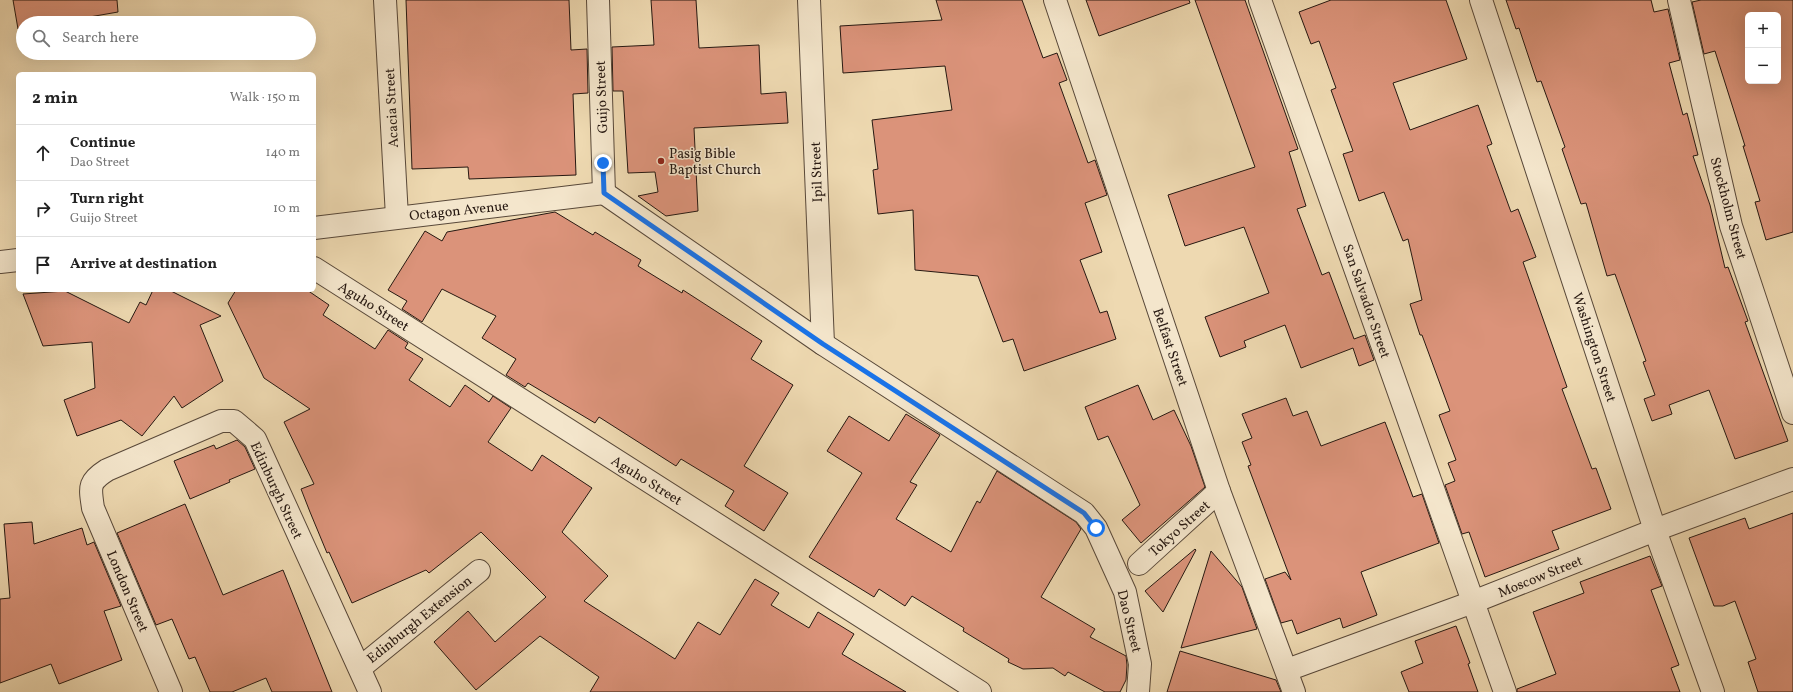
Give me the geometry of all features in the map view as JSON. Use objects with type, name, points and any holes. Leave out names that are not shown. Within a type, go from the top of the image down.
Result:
[{"type":"street","name":"Acacia Street","points":[[385,0],[397,216]]},
{"type":"street","name":"Guijo Street","points":[[598,0],[604,193]]},
{"type":"street","name":"Ipil Street","points":[[809,0],[823,344]]},
{"type":"street","name":"Belfast Street","points":[[1055,0],[1219,491],[1294,692]]},
{"type":"street","name":"San Salvador Street","points":[[1260,0],[1505,692]]},
{"type":"street","name":"Washington Street","points":[[1481,0],[1655,530],[1713,692]]},
{"type":"street","name":"Stockholm Street","points":[[1679,0],[1731,226],[1793,413]]},
{"type":"street","name":"Octagon Avenue","points":[[316,228],[397,216],[604,193]]},
{"type":"street","name":"Dao Street","points":[[604,193],[823,344],[1084,513],[1096,528],[1125,592],[1140,664],[1138,692]]},
{"type":"street","points":[[0,262],[16,260]]},
{"type":"street","name":"Aguho Street","points":[[316,269],[980,692]]},
{"type":"street","name":"Edinburgh Street","points":[[90,489],[96,477],[107,470],[221,421],[234,421],[255,439],[370,692]]},
{"type":"street","name":"Moscow Street","points":[[1287,670],[1473,602],[1655,530],[1793,479]]},
{"type":"street","name":"London Street","points":[[90,489],[93,508],[171,692]]},
{"type":"street","name":"Tokyo Street","points":[[1139,564],[1219,491]]},
{"type":"street","name":"Edinburgh Extension","points":[[360,668],[479,571]]},
{"type":"building","points":[[13,0],[117,0],[118,12],[95,16],[16,16],[16,17]]},
{"type":"building","points":[[406,0],[569,0],[571,50],[587,49],[588,93],[573,94],[576,175],[469,179],[468,167],[412,169]]},
{"type":"building","points":[[651,0],[696,0],[699,48],[759,45],[761,94],[786,92],[788,123],[694,128],[698,211],[666,216],[638,196],[658,192],[655,172],[628,173],[623,91],[613,91],[612,47],[654,45]]},
{"type":"building","points":[[936,0],[1022,0],[1043,58],[1057,53],[1067,80],[1059,83],[1088,163],[1095,160],[1107,195],[1085,203],[1102,252],[1080,260],[1100,313],[1107,311],[1116,339],[1024,371],[1013,339],[1003,342],[978,276],[915,270],[913,210],[878,214],[873,170],[878,169],[872,120],[952,110],[945,66],[843,73],[840,26],[942,20]]},
{"type":"building","points":[[1086,0],[1189,0],[1190,3],[1099,36]]},
{"type":"building","points":[[1195,0],[1245,0],[1298,149],[1289,152],[1306,206],[1297,209],[1322,275],[1329,272],[1354,339],[1365,335],[1374,360],[1359,366],[1353,348],[1301,368],[1285,325],[1244,341],[1246,347],[1220,357],[1205,317],[1269,293],[1244,227],[1185,246],[1168,195],[1255,167]]},
{"type":"building","points":[[1331,0],[1446,0],[1467,59],[1393,83],[1410,130],[1478,105],[1492,144],[1487,146],[1511,212],[1518,209],[1536,257],[1523,262],[1567,387],[1562,389],[1592,469],[1596,468],[1611,509],[1552,531],[1559,549],[1485,577],[1469,532],[1462,534],[1445,485],[1455,481],[1448,463],[1456,460],[1439,415],[1450,411],[1422,335],[1420,335],[1410,304],[1422,300],[1408,239],[1403,241],[1384,192],[1359,201],[1343,154],[1353,151],[1331,90],[1336,88],[1319,41],[1311,44],[1299,12]]},
{"type":"building","points":[[1506,0],[1651,0],[1654,12],[1668,9],[1680,60],[1669,63],[1683,115],[1687,113],[1698,155],[1693,156],[1710,205],[1725,268],[1728,267],[1748,321],[1745,322],[1788,441],[1735,459],[1709,390],[1669,405],[1672,414],[1652,421],[1644,399],[1655,395],[1643,362],[1646,361],[1615,274],[1607,276],[1586,203],[1581,204],[1562,149],[1565,147],[1541,81],[1537,82],[1519,28],[1516,29]]},
{"type":"building","points":[[1701,0],[1793,0],[1793,232],[1766,240],[1755,202],[1760,201],[1743,146],[1745,146],[1715,51],[1704,54],[1692,2]]},
{"type":"building","points":[[555,212],[593,235],[595,232],[641,260],[638,266],[682,293],[683,290],[762,341],[751,359],[793,385],[744,466],[788,493],[764,531],[725,506],[734,491],[681,459],[676,466],[599,417],[595,423],[528,383],[525,387],[506,375],[516,359],[482,338],[496,316],[442,289],[422,322],[402,309],[407,301],[388,290],[425,231],[442,241],[447,232]]},
{"type":"building","points":[[67,292],[129,323],[140,302],[146,305],[152,292],[173,292],[221,316],[200,325],[223,381],[182,408],[174,396],[142,436],[121,420],[77,436],[64,400],[95,388],[92,342],[43,346],[23,294]]},
{"type":"building","points":[[235,292],[310,292],[329,305],[323,315],[375,349],[388,330],[408,343],[405,348],[423,359],[409,380],[450,407],[465,385],[489,402],[493,396],[511,408],[488,442],[532,471],[542,455],[592,488],[562,532],[608,576],[584,601],[675,659],[698,622],[720,635],[755,579],[779,593],[771,605],[809,628],[818,612],[854,634],[842,654],[906,692],[590,692],[599,677],[540,636],[476,690],[434,642],[468,611],[495,642],[546,597],[481,532],[429,573],[426,570],[352,603],[329,552],[327,553],[301,489],[314,484],[284,422],[310,409],[264,378],[228,303]]},
{"type":"building","points":[[1138,385],[1153,420],[1174,410],[1191,446],[1205,487],[1141,543],[1122,520],[1140,505],[1108,436],[1098,440],[1085,407]]},
{"type":"building","points":[[1286,398],[1293,416],[1307,411],[1321,446],[1385,422],[1413,497],[1422,494],[1439,543],[1361,572],[1377,615],[1343,628],[1340,618],[1297,634],[1292,620],[1281,623],[1265,579],[1285,572],[1291,580],[1248,466],[1251,465],[1242,442],[1252,438],[1242,414]]},
{"type":"building","points":[[906,414],[940,435],[910,482],[917,485],[896,519],[951,552],[977,501],[980,503],[997,471],[1076,522],[1081,529],[1041,597],[1095,629],[1090,637],[1126,656],[1126,680],[1120,692],[1105,692],[1068,672],[1065,676],[1053,668],[1023,669],[1008,662],[1009,659],[963,631],[964,628],[912,596],[905,606],[879,589],[874,597],[809,557],[862,473],[827,451],[849,416],[889,441]]},
{"type":"building","points":[[237,440],[245,447],[255,469],[229,480],[230,482],[190,499],[174,461],[214,445],[216,449]]},
{"type":"building","points":[[185,504],[223,595],[283,570],[332,692],[272,692],[266,678],[232,692],[210,692],[195,657],[189,659],[172,619],[156,625],[117,533]]},
{"type":"building","points":[[1793,513],[1793,692],[1758,692],[1748,662],[1756,659],[1735,601],[1723,606],[1714,606],[1689,538],[1745,518],[1749,529]]},
{"type":"building","points":[[32,522],[34,544],[82,528],[87,545],[94,542],[121,606],[104,611],[122,660],[59,684],[51,664],[0,683],[0,599],[10,598],[4,524]]},
{"type":"building","points":[[1195,549],[1196,550],[1163,612],[1145,591]]},
{"type":"building","points":[[1211,551],[1242,587],[1257,629],[1181,648]]},
{"type":"building","points":[[1650,556],[1662,586],[1651,590],[1679,665],[1671,668],[1680,692],[1517,692],[1517,689],[1556,674],[1533,612],[1584,593],[1580,582]]},
{"type":"building","points":[[1456,626],[1470,663],[1468,664],[1478,692],[1409,692],[1401,672],[1423,663],[1415,641]]},
{"type":"building","points":[[1180,651],[1276,680],[1281,692],[1167,692]]},
{"type":"place","name":"Pasig Bible Baptist Church","points":[[661,161]]},
{"type":"route","points":[[603,163],[604,193],[823,344],[1084,513],[1096,528]]}]
